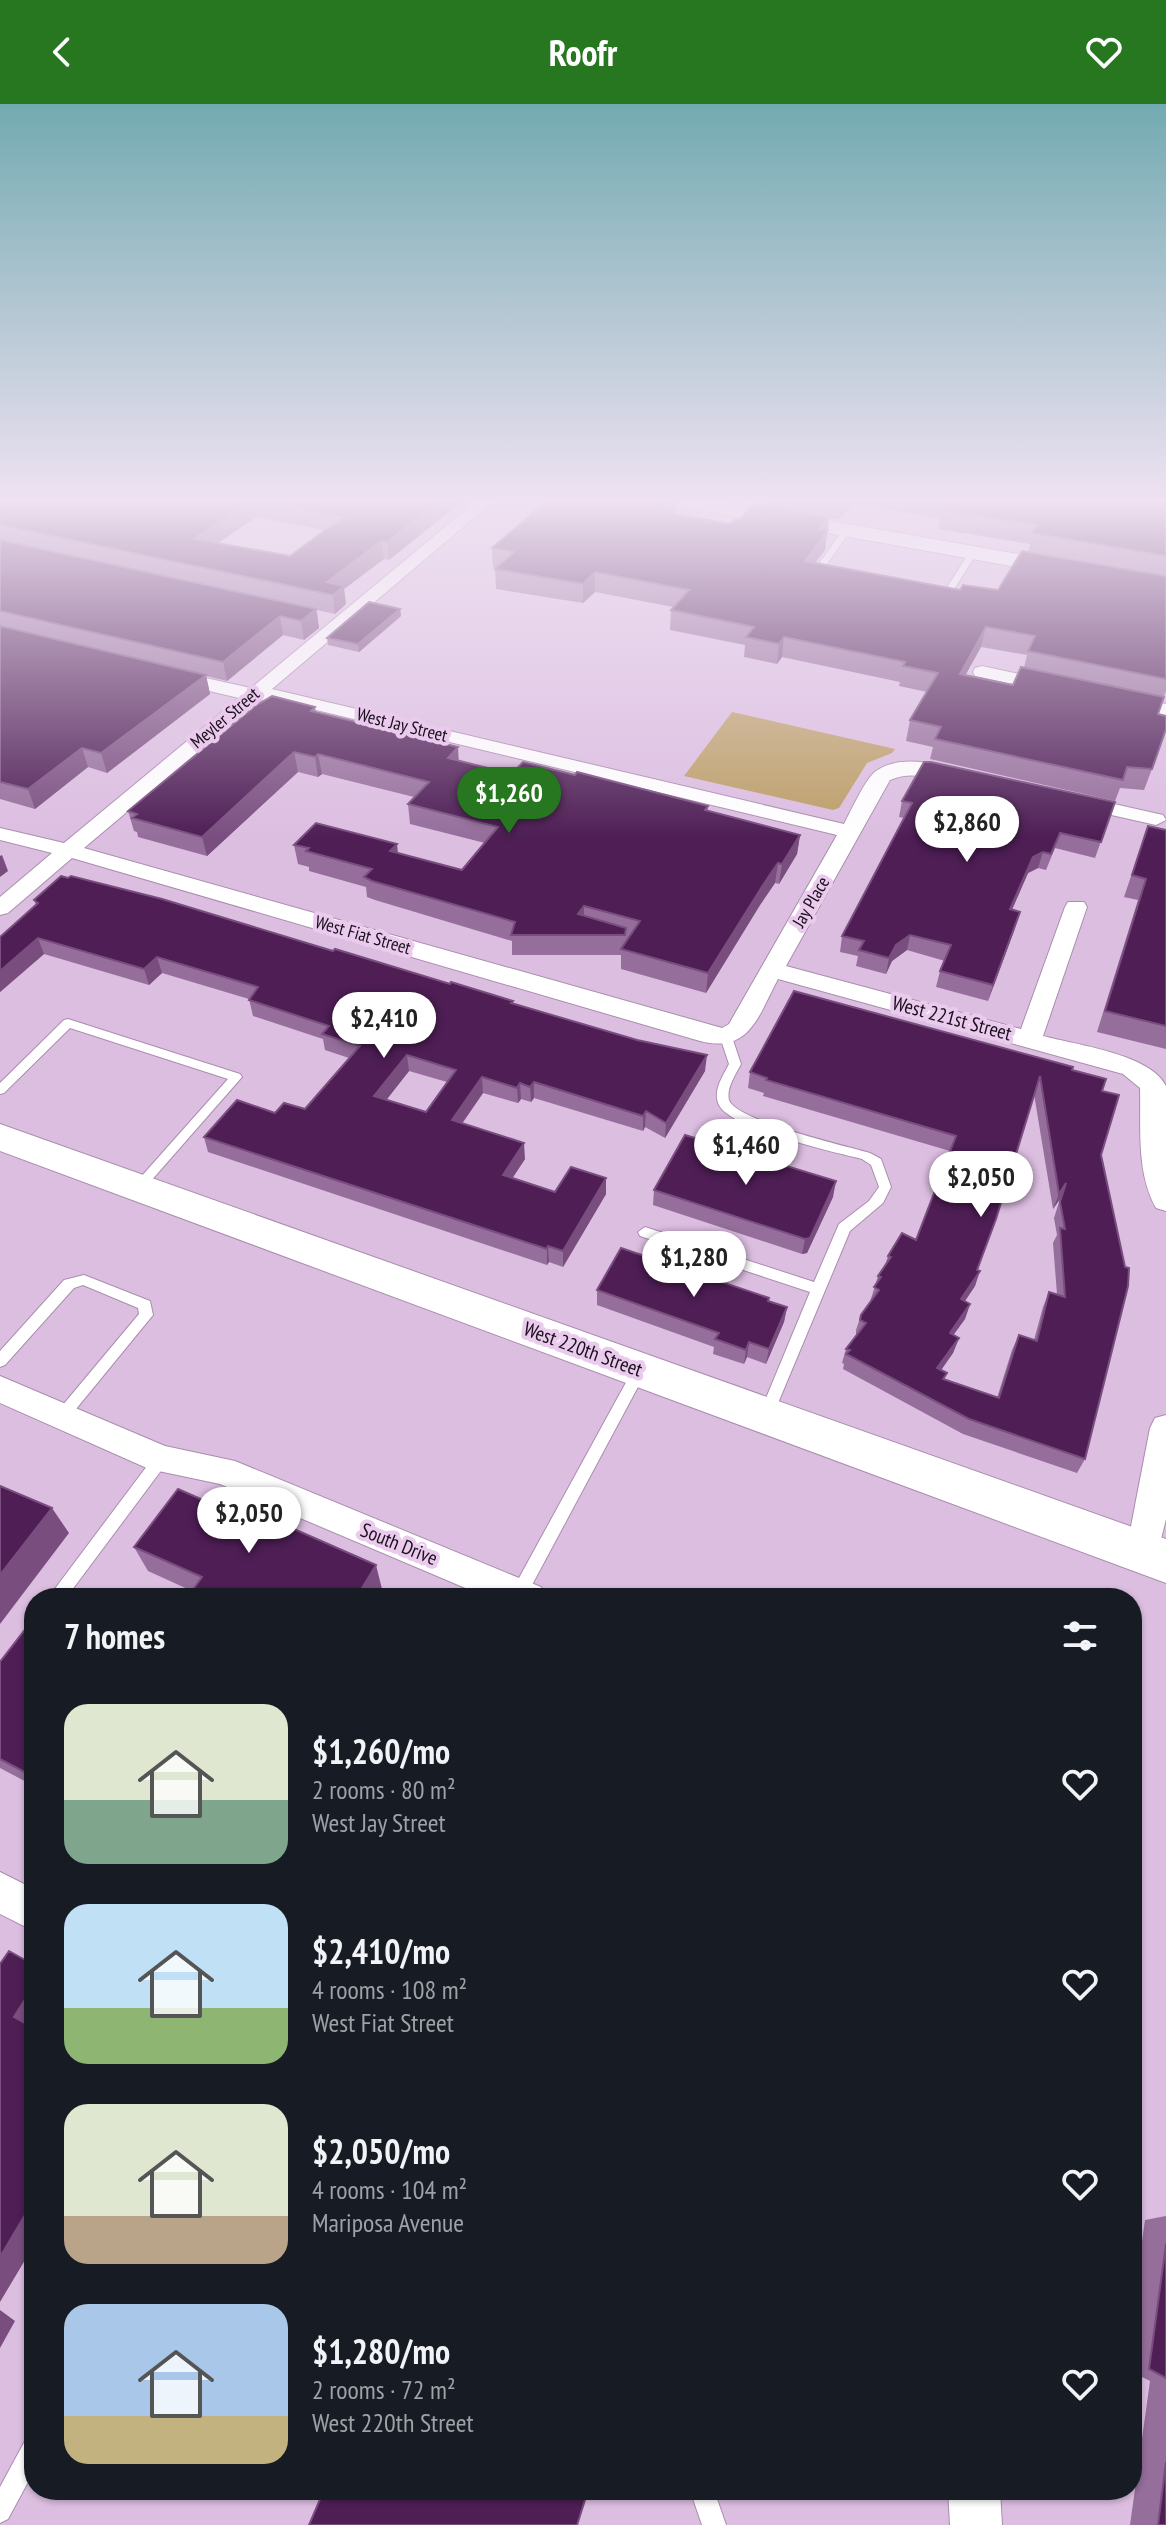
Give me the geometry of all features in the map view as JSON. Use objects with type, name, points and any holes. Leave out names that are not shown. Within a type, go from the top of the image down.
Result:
[{"type":"street","name":"Meyler Street","points":[[0,908],[254,694],[342,612]]},
{"type":"street","name":"West Jay Street","points":[[146,671],[234,692],[283,696],[850,832]]},
{"type":"street","points":[[982,672],[1074,691]]},
{"type":"street","points":[[1105,697],[1166,710]]},
{"type":"street","name":"Jay Place","points":[[726,1037],[738,1029],[882,776],[897,768],[928,768],[988,782]]},
{"type":"street","points":[[1049,795],[1156,819]]},
{"type":"street","name":"West Fiat Street","points":[[0,834],[694,1031],[726,1037]]},
{"type":"street","points":[[1030,1038],[1076,907]]},
{"type":"street","name":"West 221st Street","points":[[772,970],[1132,1068],[1153,1085],[1156,1163],[1166,1201]]},
{"type":"street","name":"West 220th Street","points":[[0,1137],[1154,1556]]},
{"type":"street","name":"South Drive","points":[[0,1389],[161,1459],[223,1471],[505,1588]]},
{"type":"street","points":[[1154,1556],[1166,1428]]},
{"type":"street","points":[[0,1892],[24,1905]]},
{"type":"street","points":[[975,2500],[976,2525]]},
{"type":"lane","points":[[0,1090],[68,1023],[236,1077],[138,1187]]},
{"type":"lane","points":[[726,1037],[735,1064],[723,1088],[727,1110],[752,1123],[866,1156],[877,1162],[885,1187],[883,1195],[844,1228],[766,1415]]},
{"type":"lane","points":[[645,1232],[818,1289]]},
{"type":"lane","points":[[0,1361],[69,1284],[84,1280],[145,1305],[146,1315],[62,1416]]},
{"type":"lane","points":[[528,1588],[640,1369]]},
{"type":"lane","points":[[64,1588],[161,1459]]},
{"type":"lane","points":[[0,2511],[24,2466]]},
{"type":"lane","points":[[705,2500],[714,2525]]},
{"type":"shaded area","points":[[732,712],[895,749],[867,763],[839,808],[833,810],[684,776]]},
{"type":"building","points":[[4,612],[312,612],[301,621],[280,616],[223,662]]},
{"type":"building","points":[[357,612],[396,612],[358,644],[327,638]]},
{"type":"building","points":[[681,612],[1166,612],[1166,679],[1028,651],[1035,636],[986,627],[960,674],[1013,685],[1021,667],[1164,697],[1158,714],[1166,716],[1166,729],[1152,769],[1127,767],[1123,780],[935,739],[941,727],[910,720],[938,673],[903,666],[905,662],[784,637],[779,644],[746,637],[754,627]]},
{"type":"building","points":[[0,626],[206,675],[101,753],[82,748],[28,789],[0,782]]},
{"type":"building","points":[[272,696],[315,707],[311,711],[458,747],[448,758],[512,774],[523,762],[575,775],[577,772],[708,806],[705,810],[800,835],[782,864],[778,863],[763,885],[708,973],[621,949],[640,921],[584,906],[578,914],[626,928],[625,935],[511,935],[515,922],[372,881],[364,877],[372,869],[294,845],[316,823],[397,844],[390,851],[462,870],[498,827],[408,804],[429,782],[318,754],[315,757],[294,752],[202,837],[132,818],[137,814],[128,811],[255,706]]},
{"type":"building","points":[[924,762],[1115,802],[1101,842],[1060,833],[1051,854],[1043,852],[1033,857],[1010,909],[1020,912],[993,985],[940,971],[951,945],[910,935],[896,945],[889,958],[859,950],[864,941],[842,936],[912,803],[902,801]]},
{"type":"building","points":[[1148,826],[1166,830],[1166,1026],[1105,1011],[1146,879],[1132,875]]},
{"type":"building","points":[[61,876],[71,876],[451,982],[637,1040],[707,1055],[666,1123],[646,1111],[643,1116],[534,1082],[530,1087],[520,1083],[517,1088],[482,1077],[452,1120],[524,1143],[503,1175],[555,1192],[571,1167],[606,1178],[563,1251],[548,1246],[547,1249],[204,1137],[237,1100],[275,1113],[284,1103],[305,1109],[360,1046],[322,1034],[329,1026],[249,1000],[258,987],[157,957],[144,969],[38,938],[0,971],[0,937],[38,903],[34,900]],"holes":[[[407,1055],[456,1070],[426,1112],[374,1096]]]},
{"type":"building","points":[[794,991],[1073,1067],[1072,1070],[1106,1079],[1102,1091],[1119,1095],[1101,1155],[1125,1267],[1129,1268],[1128,1286],[1085,1459],[969,1419],[846,1354],[850,1350],[846,1349],[866,1323],[860,1320],[861,1315],[879,1290],[874,1287],[881,1277],[878,1276],[902,1233],[916,1240],[956,1136],[766,1080],[750,1072]],"holes":[[[1040,1076],[1059,1194],[1066,1183],[1060,1202],[1065,1229],[1060,1228],[1065,1297],[1049,1292],[1037,1341],[1019,1335],[999,1398],[943,1379],[947,1373],[937,1368],[959,1338],[950,1333],[970,1304],[961,1299],[980,1271],[977,1270]]]},
{"type":"building","points":[[685,1135],[836,1181],[810,1238],[805,1239],[654,1190]]},
{"type":"building","points":[[621,1248],[769,1298],[768,1301],[787,1307],[769,1349],[749,1342],[746,1350],[715,1339],[719,1333],[597,1290]]},
{"type":"building","points":[[0,1486],[52,1508],[0,1575]]},
{"type":"building","points":[[178,1489],[280,1534],[285,1525],[376,1565],[362,1588],[194,1588],[202,1577],[134,1547]]},
{"type":"building","points":[[24,1631],[24,1772],[0,1759],[0,1662]]},
{"type":"building","points":[[9,1951],[24,1959],[24,2001],[14,2017],[24,2022],[24,2217],[0,2257],[0,1964]]},
{"type":"building","points":[[1166,2244],[1166,2378],[1149,2369]]},
{"type":"building","points":[[1166,2462],[1166,2525],[1158,2525]]},
{"type":"building","points":[[320,2500],[585,2500],[577,2525],[309,2525]]}]
